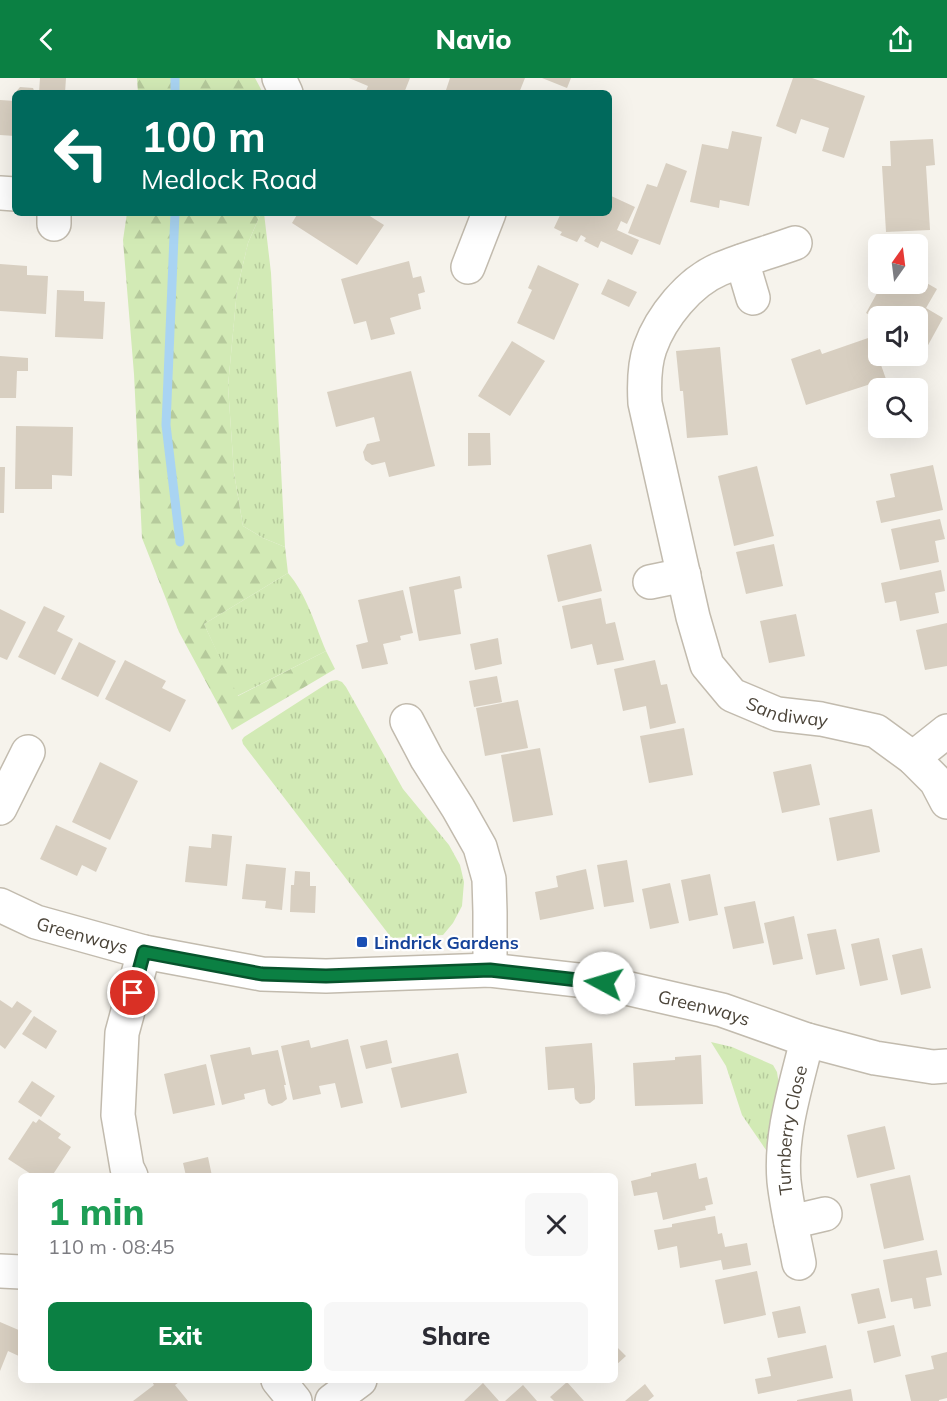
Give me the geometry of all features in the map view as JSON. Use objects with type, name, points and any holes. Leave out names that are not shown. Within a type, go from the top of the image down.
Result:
[{"type":"street","points":[[468,267],[488,216]]},
{"type":"street","name":"Sandiway","points":[[795,243],[718,270],[693,285],[663,321],[650,348],[644,380],[645,403],[693,617],[707,665],[732,695],[777,714],[821,719],[876,731],[912,758],[936,781],[947,802]]},
{"type":"street","points":[[742,261],[753,298]]},
{"type":"street","points":[[650,582],[684,575]]},
{"type":"street","points":[[407,721],[480,847],[489,879],[490,970]]},
{"type":"street","points":[[912,758],[947,731]]},
{"type":"street","points":[[0,808],[28,752]]},
{"type":"street","name":"Greenways","points":[[0,905],[36,922],[144,952],[262,974],[326,976],[490,970],[604,983],[722,1010],[807,1040],[875,1058],[933,1067],[947,1066]]},
{"type":"street","points":[[130,1173],[118,1115],[122,1033],[144,952]]},
{"type":"street","name":"Turnberry Close","points":[[799,1263],[784,1180],[784,1149],[788,1119],[807,1040]]},
{"type":"street","name":"Turnberry Close","points":[[791,1222],[825,1214]]},
{"type":"street","points":[[0,1271],[18,1272]]},
{"type":"street","points":[[280,1383],[295,1401]]},
{"type":"street","points":[[332,1401],[356,1383]]},
{"type":"green space","points":[[137,78],[255,78],[261,90],[138,90]]},
{"type":"green space","points":[[127,216],[260,216],[248,243],[237,290],[228,386],[234,473],[243,526],[285,547],[288,573],[204,624],[238,696],[326,651],[335,669],[232,730],[179,632],[142,538],[134,374],[123,240]]},
{"type":"green space","points":[[260,216],[264,216],[271,273],[285,547],[243,526],[234,473],[228,386],[237,290],[248,243]]},
{"type":"green space","points":[[288,573],[305,600],[326,651],[237,696],[204,624]]},
{"type":"green space","points":[[337,680],[346,687],[403,789],[449,845],[460,865],[464,882],[462,906],[443,935],[393,938],[390,936],[243,744],[244,737],[331,681]]},
{"type":"green space","points":[[711,1042],[732,1047],[773,1065],[777,1072],[779,1085],[766,1150],[742,1115],[726,1066]]},
{"type":"building","points":[[40,78],[66,78],[65,90],[39,90]]},
{"type":"building","points":[[349,78],[410,78],[405,90],[366,90],[368,86]]},
{"type":"building","points":[[450,78],[525,78],[520,90],[446,90]]},
{"type":"building","points":[[542,78],[571,78],[567,88]]},
{"type":"building","points":[[793,78],[812,78],[865,96],[844,158],[822,151],[829,128],[801,119],[796,134],[776,126]]},
{"type":"building","points":[[20,87],[34,90],[18,90]]},
{"type":"building","points":[[0,100],[12,101],[12,136],[0,135]]},
{"type":"building","points":[[732,131],[762,137],[749,206],[720,200],[719,208],[690,202],[702,144],[728,149]]},
{"type":"building","points":[[933,139],[935,165],[926,166],[930,230],[886,232],[882,166],[891,166],[890,141]]},
{"type":"building","points":[[666,163],[687,171],[660,245],[628,233],[647,184],[657,187]]},
{"type":"building","points":[[612,196],[635,207],[627,224],[621,221],[617,230],[639,240],[632,255],[601,241],[598,248],[584,241],[586,238],[581,235],[577,242],[560,235],[562,232],[554,228],[560,216],[612,216]]},
{"type":"building","points":[[296,216],[370,216],[384,225],[357,265],[292,223]]},
{"type":"building","points":[[409,261],[413,278],[421,276],[425,292],[418,294],[421,309],[390,318],[395,334],[371,340],[366,321],[354,324],[341,279]]},
{"type":"building","points":[[0,264],[27,266],[27,275],[48,276],[46,314],[0,311]]},
{"type":"building","points":[[538,265],[579,284],[554,340],[517,323],[532,290],[528,288]]},
{"type":"building","points":[[608,279],[637,292],[629,307],[601,294]]},
{"type":"building","points":[[928,284],[937,289],[927,306],[870,306],[876,294],[928,294]]},
{"type":"building","points":[[57,290],[84,291],[84,301],[105,302],[103,339],[55,337]]},
{"type":"building","points":[[928,309],[943,318],[928,345]]},
{"type":"building","points":[[868,338],[868,366],[881,366],[886,378],[868,378],[868,385],[806,405],[791,359],[820,349],[822,354]]},
{"type":"building","points":[[512,341],[545,361],[510,416],[478,396]]},
{"type":"building","points":[[720,347],[728,435],[687,438],[683,391],[680,391],[676,351]]},
{"type":"building","points":[[0,356],[28,358],[28,371],[17,371],[16,398],[0,398]]},
{"type":"building","points":[[411,371],[435,466],[389,477],[385,462],[372,465],[365,460],[363,452],[367,444],[380,441],[374,417],[336,427],[327,392]]},
{"type":"building","points":[[16,426],[73,427],[72,476],[52,475],[52,489],[15,489]]},
{"type":"building","points":[[468,433],[490,433],[491,465],[468,466]]},
{"type":"building","points":[[933,465],[943,510],[881,523],[876,501],[895,497],[890,474]]},
{"type":"building","points":[[757,466],[774,536],[734,546],[718,476]]},
{"type":"building","points":[[0,467],[5,467],[4,513],[0,513]]},
{"type":"building","points":[[940,519],[945,539],[935,541],[939,562],[900,570],[891,529]]},
{"type":"building","points":[[591,544],[602,591],[558,602],[547,555]]},
{"type":"building","points":[[774,544],[783,586],[746,594],[736,552]]},
{"type":"building","points":[[941,570],[945,591],[935,593],[939,613],[900,621],[896,601],[885,603],[881,583]]},
{"type":"building","points":[[460,576],[462,588],[454,590],[461,634],[419,641],[409,587]]},
{"type":"building","points":[[403,590],[413,633],[400,636],[401,640],[383,644],[388,664],[362,669],[356,645],[368,642],[358,600]]},
{"type":"building","points":[[601,598],[606,624],[615,622],[624,660],[597,665],[592,644],[571,649],[562,606]]},
{"type":"building","points":[[44,606],[65,616],[57,631],[73,639],[55,675],[18,657]]},
{"type":"building","points":[[0,609],[26,622],[7,660],[0,657]]},
{"type":"building","points":[[796,614],[805,656],[769,663],[760,621]]},
{"type":"building","points":[[947,623],[947,666],[925,670],[916,630]]},
{"type":"building","points":[[498,638],[502,664],[475,670],[470,644]]},
{"type":"building","points":[[79,642],[116,661],[98,697],[61,679]]},
{"type":"building","points":[[125,660],[166,681],[162,688],[186,700],[170,732],[105,699]]},
{"type":"building","points":[[655,660],[661,685],[667,684],[676,723],[650,729],[646,706],[623,711],[614,669]]},
{"type":"building","points":[[497,676],[502,702],[474,707],[469,681]]},
{"type":"building","points":[[518,700],[528,748],[485,756],[476,708]]},
{"type":"building","points":[[684,728],[693,775],[649,783],[640,736]]},
{"type":"building","points":[[540,748],[553,815],[513,822],[501,755]]},
{"type":"building","points":[[100,762],[138,781],[110,840],[72,822]]},
{"type":"building","points":[[811,764],[820,805],[782,813],[773,772]]},
{"type":"building","points":[[872,809],[880,852],[837,861],[829,818]]},
{"type":"building","points":[[56,825],[107,848],[96,872],[82,865],[77,876],[40,859]]},
{"type":"building","points":[[212,834],[232,836],[227,886],[185,882],[189,846],[211,848]]},
{"type":"building","points":[[627,860],[634,902],[604,907],[597,865]]},
{"type":"building","points":[[246,864],[286,868],[282,910],[265,908],[266,901],[242,899]]},
{"type":"building","points":[[586,869],[594,909],[540,920],[535,892],[558,887],[556,876]]},
{"type":"building","points":[[295,871],[310,872],[310,886],[316,886],[315,913],[290,912],[291,885],[294,885]]},
{"type":"building","points":[[710,874],[718,915],[689,921],[681,880]]},
{"type":"building","points":[[670,883],[679,923],[650,929],[642,889]]},
{"type":"building","points":[[755,901],[764,943],[733,949],[724,907]]},
{"type":"building","points":[[794,916],[803,959],[773,965],[764,923]]},
{"type":"building","points":[[836,929],[845,969],[816,975],[807,934]]},
{"type":"building","points":[[879,938],[888,980],[860,986],[851,944]]},
{"type":"building","points":[[922,948],[931,988],[901,995],[892,955]]},
{"type":"building","points":[[0,1000],[12,1008],[17,1001],[32,1011],[5,1049],[0,1045]]},
{"type":"building","points":[[34,1016],[57,1031],[46,1049],[22,1034]]},
{"type":"building","points":[[348,1039],[363,1103],[341,1108],[335,1083],[319,1086],[321,1094],[293,1100],[281,1046],[309,1040],[311,1048]]},
{"type":"building","points":[[387,1040],[392,1063],[366,1069],[360,1046]]},
{"type":"building","points":[[592,1043],[595,1099],[590,1103],[580,1104],[575,1099],[574,1088],[548,1090],[545,1047]]},
{"type":"building","points":[[250,1047],[252,1055],[278,1050],[286,1085],[284,1085],[287,1099],[282,1103],[272,1106],[268,1103],[265,1089],[244,1094],[245,1099],[222,1105],[210,1055]]},
{"type":"building","points":[[458,1053],[467,1093],[401,1108],[391,1068]]},
{"type":"building","points":[[701,1055],[703,1104],[635,1106],[633,1063],[675,1060],[675,1057]]},
{"type":"building","points":[[206,1064],[215,1105],[173,1114],[164,1074]]},
{"type":"building","points":[[32,1081],[55,1096],[41,1117],[18,1102]]},
{"type":"building","points":[[39,1119],[61,1134],[58,1138],[71,1147],[54,1173],[29,1173],[8,1159],[33,1121],[36,1123]]},
{"type":"building","points":[[885,1126],[895,1169],[857,1178],[847,1135]]},
{"type":"building","points":[[208,1157],[211,1173],[185,1173],[183,1163]]},
{"type":"building","points":[[696,1163],[699,1179],[707,1177],[713,1204],[705,1206],[706,1210],[663,1220],[657,1192],[634,1196],[631,1181],[651,1176],[651,1173]]},
{"type":"building","points":[[910,1175],[924,1240],[884,1249],[870,1184]]},
{"type":"building","points":[[715,1216],[718,1234],[722,1233],[725,1247],[747,1243],[751,1265],[723,1270],[721,1260],[680,1268],[677,1246],[658,1250],[654,1230],[672,1227],[672,1224]]},
{"type":"building","points":[[937,1250],[942,1275],[926,1278],[931,1306],[914,1309],[912,1298],[891,1302],[883,1260]]},
{"type":"building","points":[[757,1271],[766,1315],[724,1324],[715,1280]]},
{"type":"building","points":[[879,1288],[886,1318],[858,1324],[851,1294]]},
{"type":"building","points":[[800,1306],[806,1333],[778,1338],[772,1312]]},
{"type":"building","points":[[0,1322],[18,1330],[18,1356],[8,1351],[0,1371]]},
{"type":"building","points":[[894,1325],[901,1356],[874,1363],[867,1331]]},
{"type":"building","points":[[826,1345],[833,1378],[758,1394],[755,1379],[771,1376],[767,1358]]},
{"type":"building","points":[[618,1348],[626,1356],[618,1363]]},
{"type":"building","points":[[947,1352],[947,1398],[939,1401],[911,1401],[905,1375],[934,1369],[931,1356]]},
{"type":"building","points":[[153,1383],[178,1383],[175,1385],[188,1401],[133,1401],[154,1385]]},
{"type":"building","points":[[483,1383],[499,1401],[464,1401]]},
{"type":"building","points":[[568,1383],[584,1401],[554,1401],[550,1397]]},
{"type":"building","points":[[645,1384],[654,1396],[648,1401],[625,1401]]},
{"type":"building","points":[[523,1385],[537,1401],[505,1401]]},
{"type":"building","points":[[851,1389],[853,1401],[797,1401],[797,1400]]},
{"type":"waterway","points":[[175,78],[175,90]]},
{"type":"waterway","points":[[175,216],[166,425],[180,542]]},
{"type":"place","name":"Lindrick Gardens","points":[[362,942]]},
{"type":"route","points":[[133,993],[144,952],[262,974],[326,976],[490,970],[604,983]]}]
